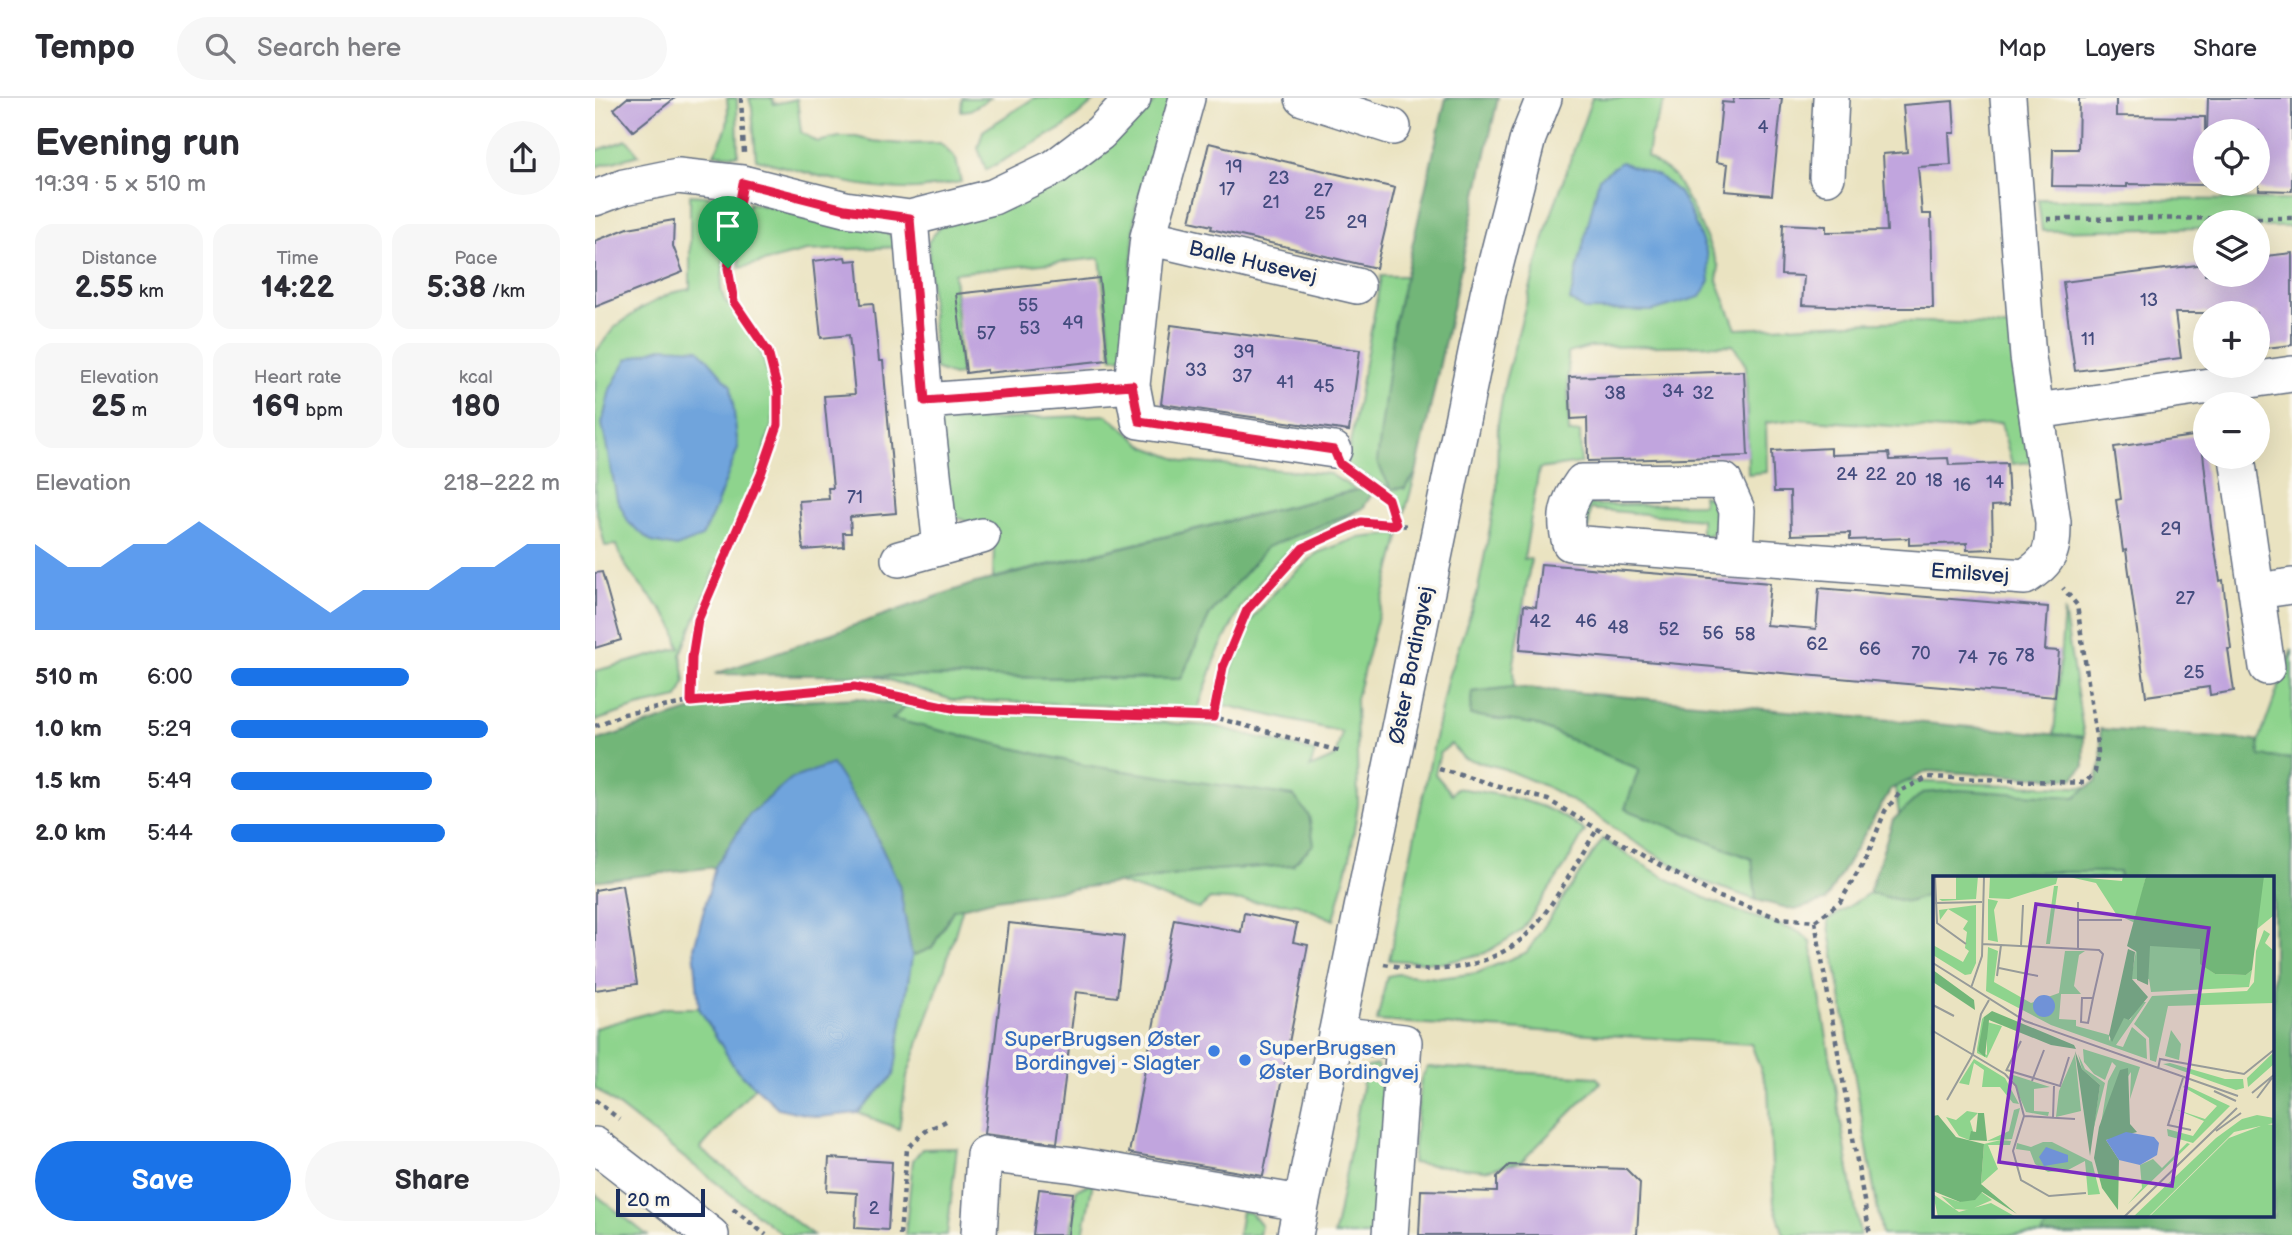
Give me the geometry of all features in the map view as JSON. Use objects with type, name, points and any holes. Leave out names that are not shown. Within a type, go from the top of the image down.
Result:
[{"type":"street","points":[[595,198],[624,187],[677,176],[743,183],[845,209],[910,218],[993,197],[1055,167],[1100,133],[1133,98]]},
{"type":"street","points":[[1187,98],[1148,237],[1132,385],[1139,421],[1334,450]]},
{"type":"street","points":[[1303,98],[1393,127]]},
{"type":"street","name":"Øster Bordingvej","points":[[1298,1219],[1488,294],[1528,138],[1543,98]]},
{"type":"street","points":[[1827,177],[1832,98]]},
{"type":"street","points":[[2008,98],[2028,356],[2053,522],[2053,548],[2044,565]]},
{"type":"street","points":[[910,218],[925,401],[941,547]]},
{"type":"street","name":"Balle Husevej","points":[[1148,237],[1357,286]]},
{"type":"street","points":[[2234,392],[2292,374]]},
{"type":"street","points":[[925,401],[1132,385]]},
{"type":"street","points":[[2037,411],[2193,397]]},
{"type":"street","points":[[2239,469],[2267,667]]},
{"type":"street","name":"Emilsvej","points":[[1735,555],[1737,510],[1724,481],[1582,482],[1569,500],[1566,530],[1570,543],[2025,577],[2044,565]]},
{"type":"street","points":[[899,559],[982,536]]},
{"type":"street","points":[[2257,591],[2292,586]]},
{"type":"street","points":[[1336,1034],[1404,1042],[1390,1235]]},
{"type":"street","points":[[595,1144],[711,1235]]},
{"type":"street","points":[[979,1235],[984,1154],[1075,1165],[1298,1219]]},
{"type":"path","points":[[691,702],[692,658],[698,620],[761,474],[778,425],[778,391],[768,352],[734,302],[728,268],[743,183],[741,98]]},
{"type":"path","points":[[2018,219],[2292,218]]},
{"type":"path","points":[[1334,450],[1340,464],[1388,499],[1396,525]]},
{"type":"path","points":[[1213,717],[1223,667],[1247,610],[1303,548],[1361,522],[1439,528]]},
{"type":"path","points":[[1439,769],[1548,800],[1717,896],[1779,918],[1815,921],[1840,902],[1867,857],[1885,811],[1902,790],[1929,777],[2085,783],[2095,772],[2098,751],[2077,605],[2044,565]]},
{"type":"path","points":[[595,726],[624,714],[691,702],[854,687],[957,709],[1213,717],[1339,751]]},
{"type":"path","points":[[1352,959],[1422,970],[1458,968],[1490,958],[1522,939],[1547,909],[1598,828]]},
{"type":"path","points":[[1815,921],[1870,1235]]},
{"type":"path","points":[[900,1235],[907,1149],[926,1131],[946,1121]]},
{"type":"green space","points":[[727,98],[737,98],[738,155],[714,154],[727,127]]},
{"type":"green space","points":[[749,98],[772,98],[774,104],[797,99],[801,132],[817,142],[839,137],[856,137],[902,144],[940,143],[956,159],[961,182],[917,189],[876,187],[836,180],[756,159]]},
{"type":"green space","points":[[962,98],[990,98],[970,110],[961,111]]},
{"type":"green space","points":[[1034,98],[1098,98],[1064,127],[986,170],[978,148],[983,131]]},
{"type":"green space","points":[[1158,98],[1171,98],[1136,207],[1125,357],[1112,358],[1100,258],[954,273],[961,375],[953,376],[935,369],[928,242],[940,227],[1109,144],[1140,118]]},
{"type":"green space","points":[[1446,98],[1498,98],[1416,473],[1405,488],[1391,489],[1377,462],[1394,326]]},
{"type":"green space","points":[[1592,98],[1666,98],[1650,137],[1647,157],[1674,176],[1695,213],[1719,267],[1717,280],[1736,329],[1909,322],[2013,328],[2032,462],[2012,464],[2001,423],[1944,430],[1798,419],[1766,423],[1767,472],[1748,474],[1746,366],[1733,345],[1590,347],[1568,353],[1569,433],[1580,432],[1581,463],[1539,469],[1524,559],[1531,559],[1513,669],[1514,687],[1472,692],[1470,715],[1534,724],[1639,769],[1625,809],[1753,859],[1756,900],[1699,880],[1545,786],[1502,768],[1463,758],[1451,744],[1440,753],[1435,774],[1452,794],[1456,788],[1523,800],[1555,812],[1585,831],[1521,931],[1485,953],[1444,963],[1389,960],[1447,680],[1477,594],[1497,492],[1498,423],[1505,381],[1547,227]]},
{"type":"green space","points":[[627,140],[639,155],[595,167],[595,151]]},
{"type":"green space","points":[[690,195],[730,198],[721,289],[724,299],[753,336],[764,360],[773,396],[773,421],[756,479],[681,654],[685,682],[678,698],[637,707],[595,721],[595,671],[680,648],[671,622],[633,576],[616,545],[605,546],[595,505],[595,353],[614,328],[640,309],[671,293],[690,289]]},
{"type":"green space","points":[[2038,199],[2292,200],[2292,227],[2270,227],[2270,210],[2193,210],[2193,228],[2042,231]]},
{"type":"green space","points":[[749,203],[879,227],[892,237],[897,247],[806,251],[740,268],[739,256]]},
{"type":"green space","points":[[1381,276],[1406,276],[1394,326],[1405,488],[1416,473],[1404,515],[1391,489],[1346,466]]},
{"type":"green space","points":[[1107,415],[1146,447],[1186,462],[1330,474],[1356,490],[993,578],[994,545],[969,522],[948,514],[937,422]]},
{"type":"green space","points":[[1378,485],[1363,508],[1267,547],[1210,614],[1181,679],[715,674],[972,584]]},
{"type":"green space","points":[[1702,495],[1711,498],[1714,507],[1712,534],[1701,537],[1701,519],[1590,509],[1589,528],[1583,528],[1581,503],[1594,496],[1591,505],[1703,504]]},
{"type":"green space","points":[[1363,508],[1301,542],[1272,565],[1240,609],[1218,652],[1198,709],[953,700],[876,676],[1181,679],[1210,614],[1267,547]]},
{"type":"green space","points":[[1400,534],[1356,699],[1358,804],[1350,857],[1334,920],[1297,904],[1210,899],[1199,909],[1119,883],[1215,870],[1292,865],[1084,765],[891,719],[906,706],[1214,726],[1315,752],[1310,768],[1335,757],[1342,732],[1220,704],[1246,627],[1274,592],[1317,553],[1357,538]]},
{"type":"green space","points":[[2064,611],[2084,737],[2054,734]]},
{"type":"green space","points":[[2292,649],[2292,759],[2259,756],[2259,741]]},
{"type":"green space","points":[[1514,687],[2084,737],[2084,766],[2073,779],[1928,771],[1891,789],[1825,901],[1795,910],[1756,900],[1752,859],[1625,809],[1639,769],[1534,724],[1470,715],[1472,692]]},
{"type":"green space","points":[[857,698],[906,706],[892,719],[1084,765],[1294,796],[1309,816],[1314,844],[1292,865],[1215,870],[996,899],[953,910],[932,948],[912,956],[899,885],[869,821],[791,779],[750,814],[715,867],[595,881],[595,741],[705,706]]},
{"type":"green space","points":[[2100,729],[2259,741],[2260,756],[2292,759],[2292,1235],[2042,1235],[2049,1218],[2275,1218],[2275,876],[2120,876],[2119,872],[1997,872],[1985,876],[1933,876],[1933,894],[1908,902],[1869,893],[1893,820],[1922,793],[1959,790],[2075,797],[2096,781],[2102,761]]},
{"type":"green space","points":[[1894,781],[2270,794],[2269,876],[1933,876],[1933,1218],[2275,1218],[2292,1235],[1882,1235],[1828,920],[1869,893],[1912,901]]},
{"type":"green space","points":[[1603,839],[1681,886],[1721,905],[1796,931],[1811,943],[1860,1235],[1784,1235],[1774,1204],[1768,1089],[1751,1044],[1377,1021],[1387,976],[1398,974],[1439,978],[1477,973],[1527,952]]},
{"type":"green space","points":[[963,907],[907,1076],[899,1129],[858,1113],[894,1075],[912,956],[932,948],[953,910]]},
{"type":"green space","points":[[666,1008],[699,1008],[735,1068],[755,1087],[700,1149],[813,1235],[783,1235],[595,1088],[595,1028]]},
{"type":"green space","points":[[1377,1065],[1382,1082],[1386,1124],[1376,1235],[1334,1235],[1365,1071],[1368,1067]]},
{"type":"green space","points":[[1428,1067],[1596,1077],[1601,1082],[1521,1162],[1485,1170],[1412,1163],[1421,1078]]},
{"type":"green space","points":[[957,1148],[947,1235],[905,1235],[913,1160],[922,1149]]},
{"type":"green space","points":[[1093,1182],[1083,1235],[1071,1235],[1076,1190]]},
{"type":"green space","points":[[595,1194],[647,1235],[595,1235]]},
{"type":"green space","points":[[1242,1211],[1251,1213],[1261,1225],[1259,1235],[1238,1235]]},
{"type":"water","points":[[1621,162],[1659,176],[1679,193],[1692,216],[1707,254],[1710,281],[1700,297],[1652,311],[1584,310],[1570,300],[1599,178]]},
{"type":"water","points":[[664,347],[699,349],[731,386],[738,448],[702,537],[676,547],[652,542],[629,523],[617,499],[602,424],[610,389],[627,359]]},
{"type":"water","points":[[832,764],[869,821],[899,885],[912,956],[894,1075],[858,1113],[818,1117],[778,1108],[735,1068],[699,1008],[694,948],[715,867],[750,814],[791,779]]},
{"type":"building","points":[[627,98],[675,98],[633,131],[614,109]]},
{"type":"building","points":[[1734,98],[1782,98],[1772,195],[1725,191],[1728,164],[1716,162],[1722,102],[1733,103]]},
{"type":"building","points":[[2079,98],[2116,98],[2116,116],[2205,117],[2193,119],[2193,185],[2052,186],[2053,149],[2078,149]]},
{"type":"building","points":[[2208,98],[2292,98],[2292,191],[2270,190],[2270,119],[2207,119]]},
{"type":"building","points":[[1953,101],[1955,133],[1949,133],[1951,165],[1918,167],[1922,214],[1931,214],[1933,308],[1802,305],[1804,276],[1781,275],[1783,224],[1826,226],[1826,232],[1887,231],[1883,154],[1907,152],[1903,105]]},
{"type":"building","points":[[1209,143],[1395,188],[1376,268],[1211,229],[1212,226],[1190,221]]},
{"type":"building","points":[[674,220],[673,246],[683,272],[595,307],[595,241],[628,228]]},
{"type":"building","points":[[2292,253],[2292,345],[2270,348],[2270,301],[2193,301],[2193,313],[2175,313],[2181,358],[2075,371],[2063,282],[2193,266],[2193,287],[2270,287],[2270,256]]},
{"type":"building","points":[[845,257],[846,261],[857,260],[861,304],[873,303],[879,361],[883,361],[896,513],[850,517],[851,533],[843,533],[844,547],[803,550],[799,501],[829,499],[828,488],[833,488],[824,396],[855,394],[849,335],[821,338],[813,261]]},
{"type":"building","points":[[1099,278],[1108,360],[966,373],[956,294]]},
{"type":"building","points":[[1171,325],[1360,350],[1349,431],[1161,404]]},
{"type":"building","points":[[1744,371],[1748,456],[1588,461],[1587,418],[1571,419],[1569,377]]},
{"type":"building","points":[[2193,436],[2193,469],[2205,469],[2220,581],[2223,580],[2234,691],[2210,695],[2209,687],[2146,696],[2126,550],[2123,551],[2116,500],[2121,499],[2114,447]]},
{"type":"building","points":[[1831,448],[1831,455],[1889,453],[1890,460],[1948,458],[1949,465],[2007,463],[2009,505],[1992,506],[1993,549],[1967,550],[1967,543],[1909,545],[1909,538],[1850,540],[1850,533],[1791,535],[1790,492],[1774,492],[1772,451]]},
{"type":"building","points":[[1541,564],[1770,583],[1766,625],[1816,629],[1819,588],[2048,607],[2045,650],[2059,651],[2055,697],[1520,650],[1524,605],[1536,607]]},
{"type":"building","points":[[602,572],[621,640],[595,648],[595,573]]},
{"type":"building","points":[[622,885],[637,984],[595,990],[595,890]]},
{"type":"building","points":[[1244,913],[1297,924],[1293,942],[1308,945],[1263,1176],[1129,1153],[1174,919],[1241,932]]},
{"type":"building","points":[[1009,923],[1124,936],[1117,997],[1076,992],[1057,1143],[984,1134]]},
{"type":"building","points":[[829,1158],[892,1162],[888,1230],[855,1228],[857,1193],[827,1191]]},
{"type":"building","points":[[1509,1165],[1626,1169],[1640,1183],[1637,1235],[1419,1235],[1421,1190],[1497,1192],[1497,1177]]},
{"type":"building","points":[[1039,1189],[1073,1193],[1068,1235],[1033,1235]]},
{"type":"place","name":"SuperBrugsen Øster Bordingvej - Slagter","points":[[1214,1051]]},
{"type":"place","name":"SuperBrugsen Øster Bordingvej","points":[[1245,1060]]},
{"type":"route","points":[[743,183],[845,209],[910,218],[925,401],[1132,385],[1139,421],[1334,450],[1340,464],[1388,499],[1396,525],[1361,522],[1303,548],[1247,610],[1223,667],[1213,717],[957,709],[854,687],[691,702],[692,658],[698,620],[761,474],[778,425],[778,391],[768,352],[734,302],[728,268],[743,183]]}]
